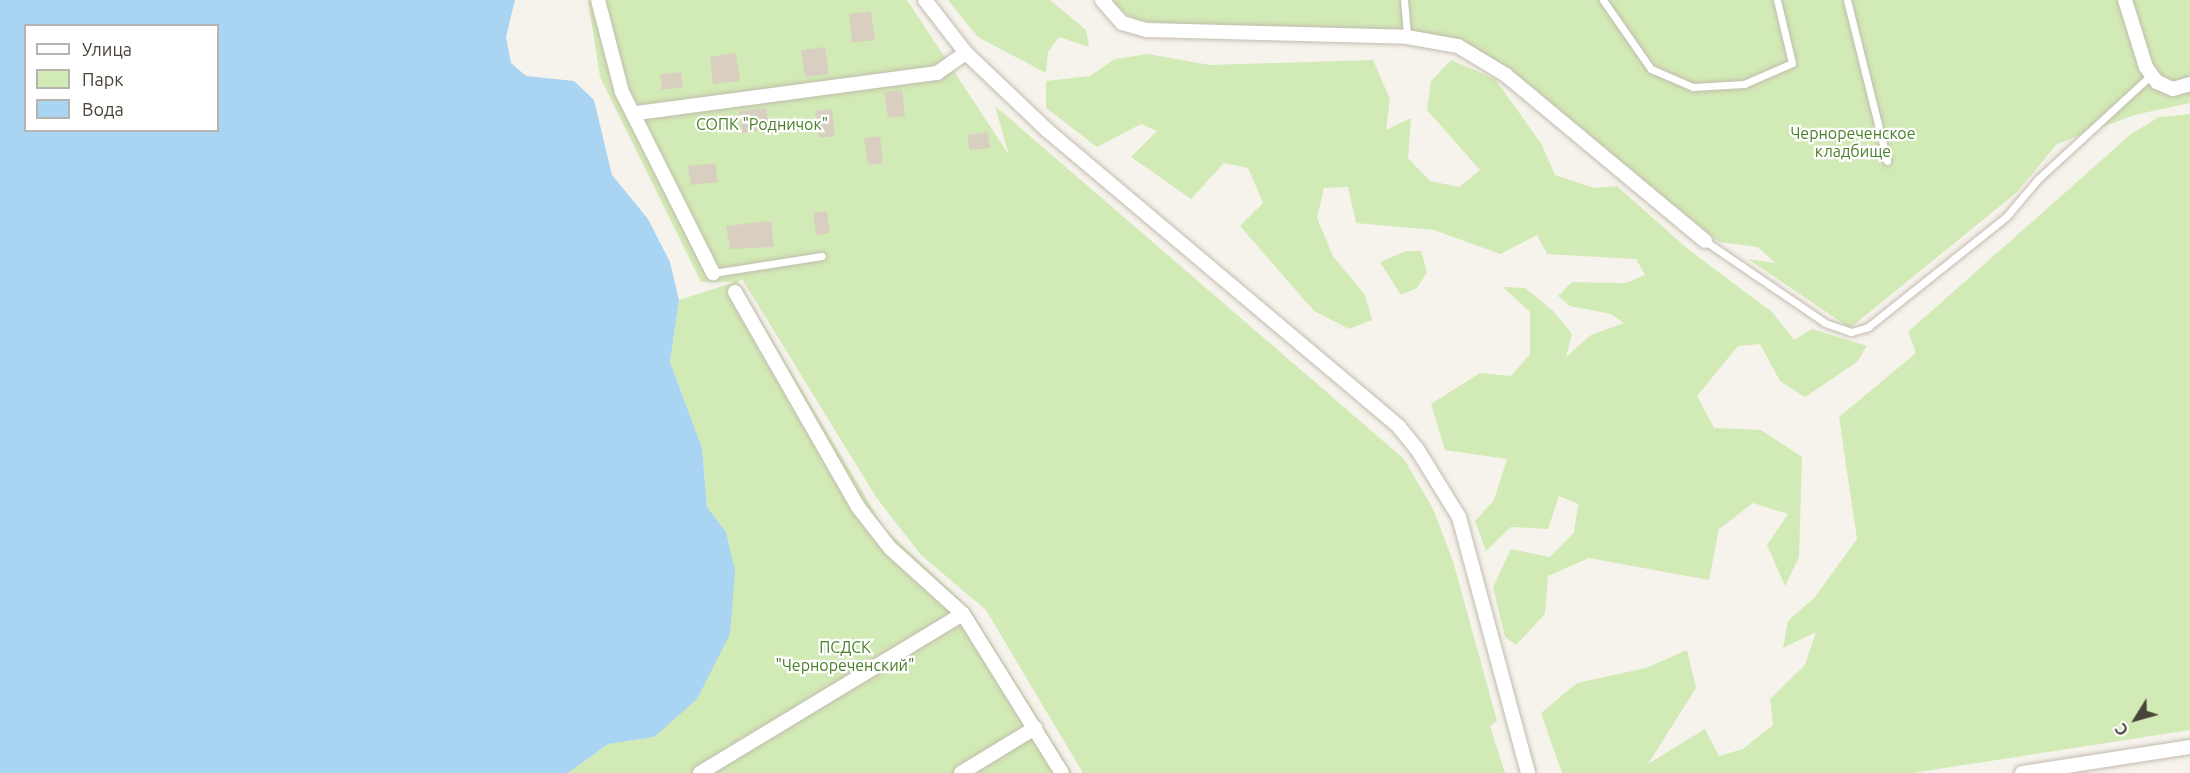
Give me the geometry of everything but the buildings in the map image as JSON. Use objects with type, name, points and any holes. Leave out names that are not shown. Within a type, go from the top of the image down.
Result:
[{"type":"street","points":[[598,0],[622,92],[637,113],[712,273]]},
{"type":"street","points":[[925,0],[966,53],[1048,131],[1399,427],[1417,449],[1459,517],[1527,773]]},
{"type":"street","points":[[1102,0],[1122,23],[1147,30],[1407,38],[1458,46],[1483,59],[1705,241]]},
{"type":"street","points":[[2125,0],[2152,74],[2174,89],[2190,84]]},
{"type":"street","points":[[637,113],[937,73],[966,53]]},
{"type":"street","points":[[735,292],[858,507],[890,549],[963,615],[1062,773]]},
{"type":"street","points":[[700,773],[963,615]]},
{"type":"street","points":[[961,773],[1035,728]]},
{"type":"street","points":[[2022,773],[2190,747]]},
{"type":"lane","points":[[1404,0],[1407,38]]},
{"type":"lane","points":[[1604,0],[1651,69],[1693,87],[1744,84],[1792,63],[1777,0]]},
{"type":"lane","points":[[1847,0],[1887,161]]},
{"type":"lane","points":[[1705,241],[1825,323],[1851,332],[1868,327],[2006,216],[2038,179],[2152,74]]},
{"type":"lane","points":[[712,273],[822,255]]},
{"type":"green space","points":[[588,0],[907,0],[1009,155],[995,106],[1404,459],[1433,509],[1453,561],[1497,721],[1490,726],[1505,773],[1083,773],[986,610],[921,555],[876,497],[742,279],[738,282],[884,528],[970,609],[1072,773],[568,773],[608,744],[654,737],[726,532],[707,507],[702,448],[670,362],[679,300],[735,282],[701,282],[600,77]]},
{"type":"green space","points":[[948,0],[1050,0],[1086,30],[1089,47],[1059,37],[1048,52],[1046,73],[978,37]]},
{"type":"green space","name":"Чернореченское кладбище","points":[[1108,0],[2190,0],[2190,103],[2134,115],[2057,144],[2016,193],[1850,328],[1748,259],[1776,263],[1757,247],[1719,242],[1507,70],[1462,43],[1136,21]]},
{"type":"green space","points":[[1148,54],[1210,65],[1373,60],[1390,99],[1386,130],[1411,118],[1408,158],[1430,181],[1459,187],[1480,170],[1427,110],[1431,81],[1451,60],[1495,79],[1542,145],[1555,175],[1594,188],[1617,186],[1689,250],[1772,312],[1794,340],[1812,329],[1867,346],[1857,362],[1805,397],[1780,381],[1760,344],[1738,346],[1697,396],[1714,428],[1761,430],[1802,457],[1799,557],[1785,586],[1767,545],[1788,514],[1753,503],[1719,529],[1709,580],[1589,558],[1548,576],[1545,614],[1516,645],[1505,637],[1493,587],[1511,549],[1550,557],[1574,533],[1578,504],[1559,496],[1548,529],[1511,527],[1486,551],[1475,521],[1494,500],[1507,459],[1445,450],[1431,404],[1480,373],[1511,376],[1530,354],[1530,312],[1503,287],[1525,288],[1553,311],[1572,334],[1566,357],[1591,335],[1624,323],[1611,314],[1570,306],[1558,296],[1572,282],[1626,283],[1645,275],[1636,259],[1547,254],[1537,235],[1500,254],[1434,230],[1356,223],[1348,187],[1324,188],[1317,218],[1333,256],[1365,295],[1372,320],[1349,329],[1314,311],[1240,226],[1263,203],[1248,168],[1224,163],[1191,199],[1131,157],[1157,131],[1141,124],[1097,147],[1046,108],[1046,81],[1090,76],[1115,59]]},
{"type":"green space","points":[[2190,114],[2190,730],[1912,773],[1562,773],[1541,713],[1577,683],[1646,668],[1687,650],[1696,688],[1648,764],[1705,729],[1719,756],[1743,749],[1773,725],[1770,699],[1805,665],[1816,632],[1783,648],[1788,621],[1815,597],[1857,539],[1839,417],[1916,353],[1908,332],[2131,134],[2159,117]]},
{"type":"green space","points":[[1406,251],[1421,251],[1427,272],[1417,288],[1401,295],[1380,262]]},
{"type":"water","points":[[0,0],[515,0],[506,37],[511,63],[526,76],[574,81],[594,100],[612,175],[648,219],[670,262],[679,300],[670,362],[702,448],[707,507],[726,532],[735,571],[730,634],[697,699],[654,737],[608,744],[568,773],[0,773]]},
{"type":"park label","name":"СОПК \"Родничок\"","points":[[762,124]]},
{"type":"park label","name":"ПСДСК \"Чернореченский\"","points":[[845,656]]}]
